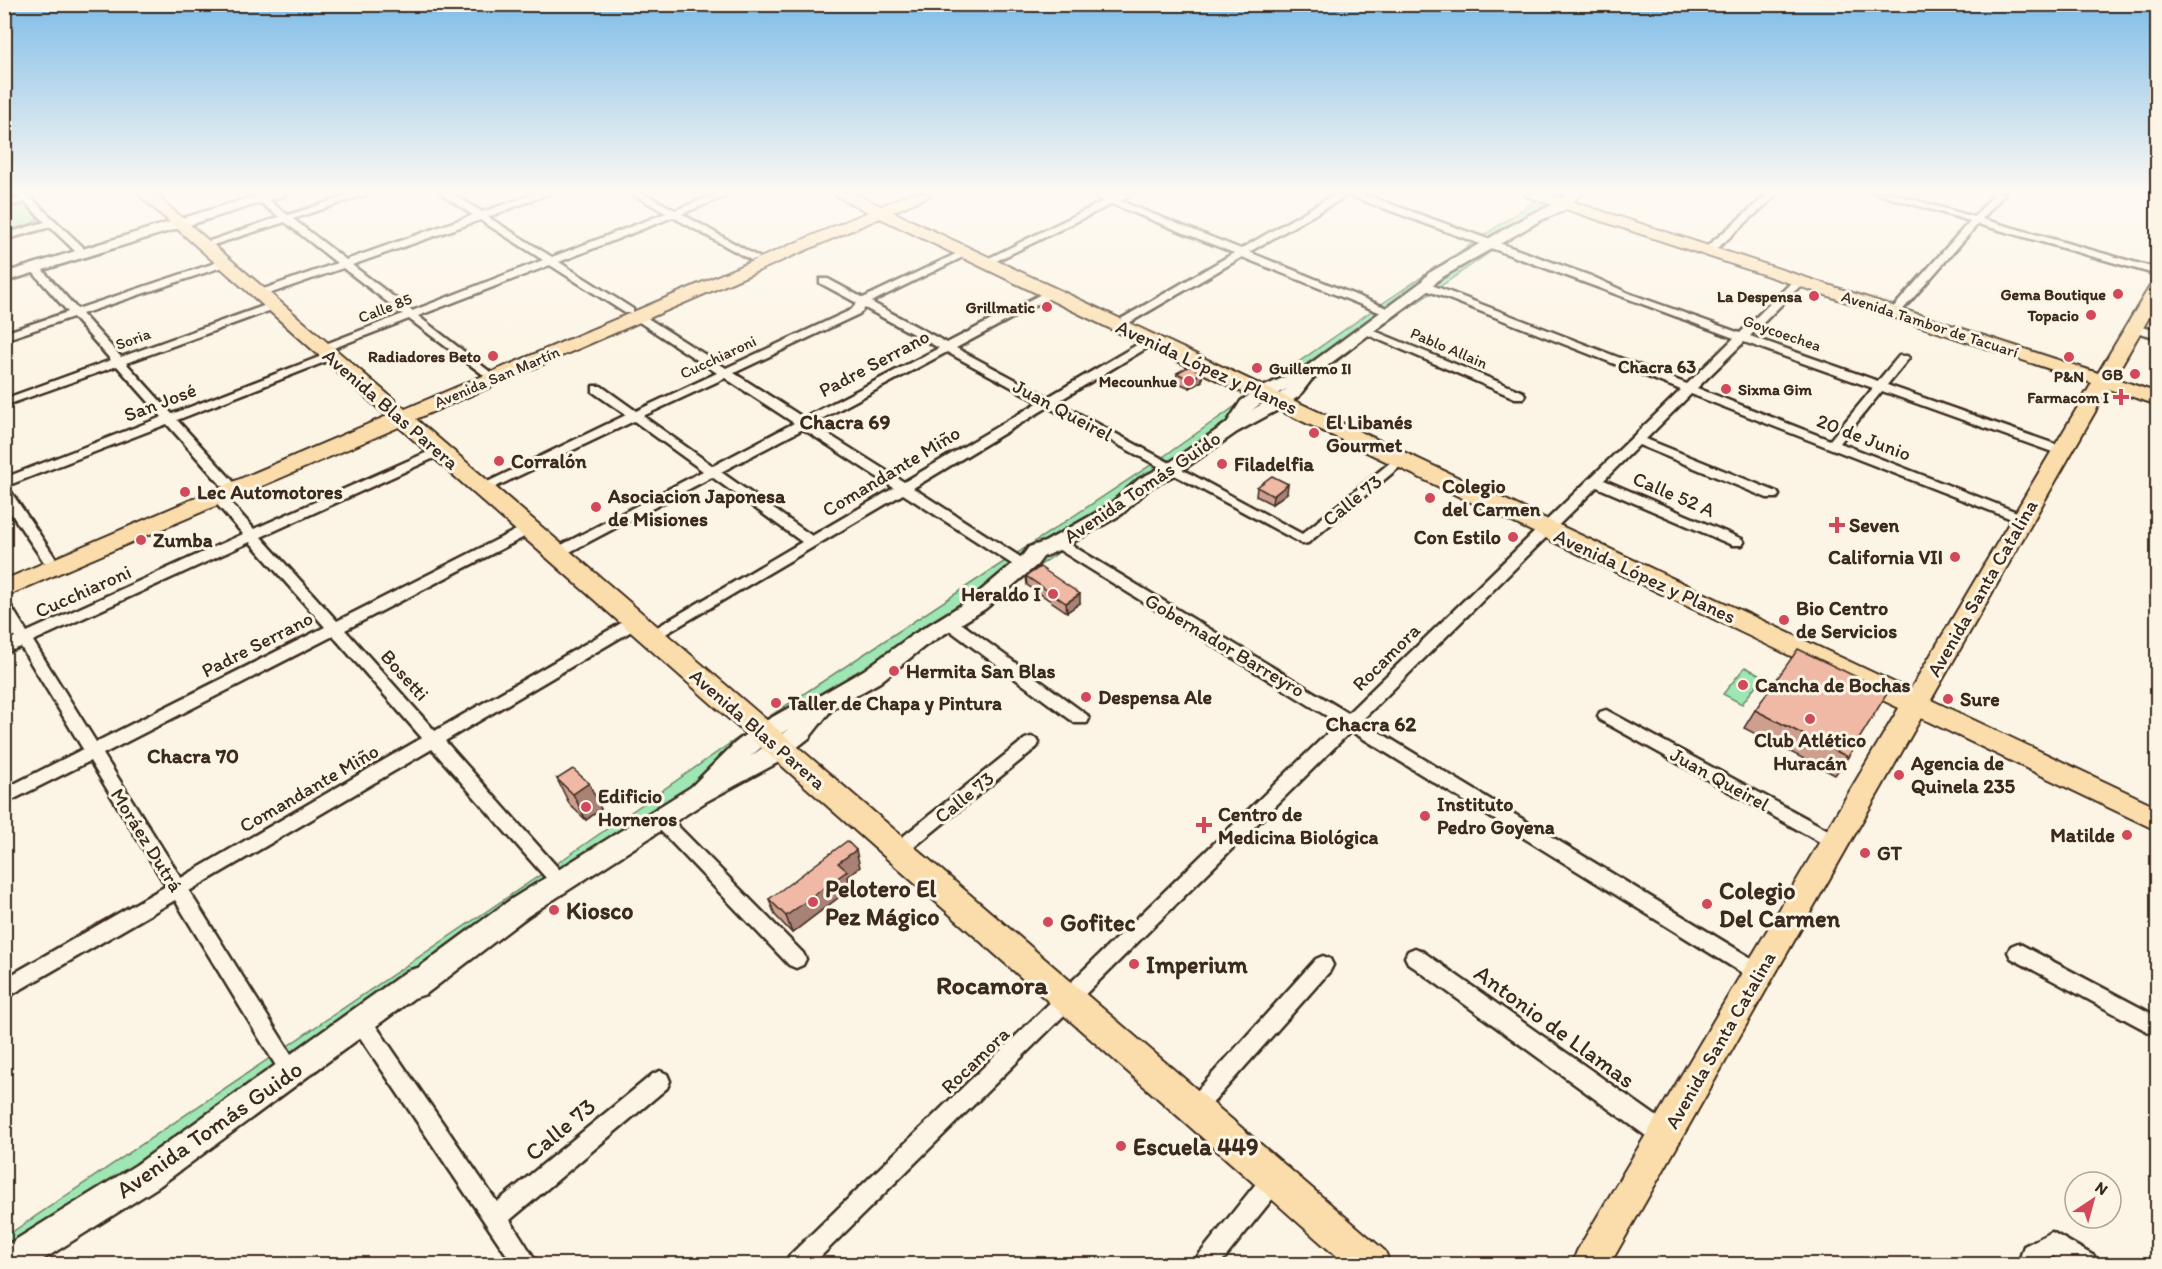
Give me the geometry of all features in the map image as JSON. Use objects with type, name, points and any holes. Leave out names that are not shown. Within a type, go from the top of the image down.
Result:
[{"type":"main road","points":[[4,272],[68,252]]},
{"type":"main road","points":[[4,278],[83,252]]},
{"type":"main road","name":"Avenida Blas Parera","points":[[211,252],[1372,1264]]},
{"type":"main road","name":"Avenida San Martín","points":[[398,415],[485,373],[633,314],[770,252]]},
{"type":"main road","name":"Avenida San Martín","points":[[4,589],[223,490],[777,252]]},
{"type":"main road","name":"Avenida Tomás Guido","points":[[7,1264],[147,1176],[360,1020],[519,908],[699,794],[757,764],[772,741],[801,732],[827,702],[872,676],[918,641],[978,604],[1026,563],[1042,556],[1055,545],[1115,510],[1145,483],[1172,469],[1271,398],[1293,392],[1309,372],[1388,312],[1433,279],[1478,252]]},
{"type":"main road","name":"Avenida Tambor de Tacuarí","points":[[1712,252],[2157,399]]},
{"type":"main road","name":"Avenida López y Planes","points":[[966,253],[2157,820]]},
{"type":"main road","name":"Avenida Santa Catalina","points":[[1590,1264],[2157,286]]},
{"type":"main road","name":"Avenida San Martín","points":[[4,578],[223,490]]},
{"type":"street","points":[[329,252],[485,373]]},
{"type":"street","points":[[259,294],[378,252]]},
{"type":"street","points":[[537,252],[903,488],[1026,563]]},
{"type":"street","name":"Calle 85","points":[[326,352],[410,315],[574,252]]},
{"type":"street","points":[[744,252],[755,258]]},
{"type":"street","points":[[986,262],[1006,252]]},
{"type":"street","name":"Goycoechea","points":[[1515,252],[1587,278],[1624,295],[2062,451]]},
{"type":"street","points":[[1894,312],[1947,252]]},
{"type":"street","points":[[2088,252],[2157,272]]},
{"type":"street","name":"Cucchiaroni","points":[[482,488],[855,312],[870,297],[966,253]]},
{"type":"street","points":[[1118,325],[1242,253],[1388,312]]},
{"type":"street","points":[[4,337],[224,263]]},
{"type":"street","name":"Bosetti","points":[[35,268],[170,419],[223,490],[253,536],[560,882]]},
{"type":"street","name":"20 de Junio","points":[[1433,279],[1689,389],[2022,519]]},
{"type":"street","name":"Juan Queirel","points":[[824,281],[1303,540]]},
{"type":"street","name":"Rocamora","points":[[797,1264],[1799,281]]},
{"type":"street","name":"Padre Serrano","points":[[557,553],[1051,293]]},
{"type":"street","name":"Soria","points":[[4,403],[273,306]]},
{"type":"street","points":[[2133,328],[2157,335]]},
{"type":"street","name":"Pablo Allain","points":[[1365,330],[1519,396]]},
{"type":"street","name":"Comandante Miño","points":[[4,990],[433,740],[811,542],[1151,341]]},
{"type":"street","name":"San José","points":[[4,483],[170,419],[326,352]]},
{"type":"street","points":[[1832,445],[1903,358]]},
{"type":"street","points":[[597,389],[811,542]]},
{"type":"street","points":[[1637,440],[1772,495]]},
{"type":"street","name":"Cucchiaroni","points":[[4,648],[439,452]]},
{"type":"street","name":"Calle 73","points":[[1303,540],[1402,460]]},
{"type":"street","name":"Calle 52 A","points":[[1595,481],[1737,542]]},
{"type":"street","points":[[4,492],[49,559]]},
{"type":"street","name":"Padre Serrano","points":[[4,797],[529,529]]},
{"type":"street","name":"Gobernador Barreyro","points":[[1055,545],[1350,721],[1759,973]]},
{"type":"street","name":"Moráez Dutrá","points":[[4,607],[291,1072]]},
{"type":"street","points":[[949,622],[1081,718]]},
{"type":"street","name":"Juan Queirel","points":[[1606,716],[1835,842]]},
{"type":"street","name":"Calle 73","points":[[897,851],[1031,743]]},
{"type":"street","points":[[661,820],[796,959]]},
{"type":"street","points":[[2018,952],[2157,1028]]},
{"type":"street","name":"Antonio de Llamas","points":[[1415,957],[1665,1136]]},
{"type":"street","points":[[1194,1109],[1323,965]]},
{"type":"street","points":[[360,1020],[526,1264]]},
{"type":"street","name":"Calle 73","points":[[495,1218],[660,1081]]},
{"type":"street","points":[[1206,1264],[1274,1179]]},
{"type":"street","points":[[2029,1264],[2032,1254],[2052,1242],[2086,1264]]},
{"type":"green space","points":[[1459,252],[1490,252],[1373,333],[1284,404],[1176,471],[665,823],[34,1264],[5,1264],[5,1237],[549,869],[755,726],[1157,461]]},
{"type":"green space","name":"Cancha de Bochas","points":[[1745,667],[1763,676],[1742,704],[1723,694]]},
{"type":"building","points":[[1189,366],[1202,372],[1190,380],[1177,373]]},
{"type":"building","points":[[1272,476],[1288,484],[1273,496],[1257,487]]},
{"type":"building","points":[[1040,567],[1080,594],[1066,603],[1026,576]]},
{"type":"building","name":"Club Atlético Huracán","points":[[1798,649],[1888,692],[1848,757],[1755,710]]},
{"type":"building","points":[[573,769],[589,783],[573,794],[557,779]]},
{"type":"building","points":[[847,841],[856,850],[838,863],[847,871],[786,916],[769,899]]},
{"type":"place","name":"Gema Boutique","points":[[2118,294]]},
{"type":"place","name":"La Despensa","points":[[1814,296]]},
{"type":"place","name":"Grillmatic","points":[[1047,307]]},
{"type":"place","name":"Topacio","points":[[2091,315]]},
{"type":"place","name":"Radiadores Beto","points":[[493,356]]},
{"type":"place","name":"P&N","points":[[2069,357]]},
{"type":"place","name":"Guillermo II","points":[[1257,368]]},
{"type":"place","name":"GB","points":[[2135,374]]},
{"type":"place","name":"Mecounhue","points":[[1189,381]]},
{"type":"place","name":"Sixma Gim","points":[[1726,389]]},
{"type":"place","name":"Farmacom I","points":[[2121,397]]},
{"type":"place","name":"El Libanés Gourmet","points":[[1314,433]]},
{"type":"place","name":"Corralón","points":[[499,461]]},
{"type":"place","name":"Filadelfia","points":[[1222,464]]},
{"type":"place","name":"Lec Automotores","points":[[185,492]]},
{"type":"place","name":"Colegio del Carmen","points":[[1430,498]]},
{"type":"place","name":"Asociacion Japonesa de Misiones","points":[[596,507]]},
{"type":"place","name":"Seven","points":[[1837,525]]},
{"type":"place","name":"Con Estilo","points":[[1513,537]]},
{"type":"place","name":"Zumba","points":[[141,540]]},
{"type":"place","name":"California VII","points":[[1955,557]]},
{"type":"place","name":"Heraldo I","points":[[1053,594]]},
{"type":"place","name":"Bio Centro de Servicios","points":[[1784,620]]},
{"type":"place","name":"Hermita San Blas","points":[[894,671]]},
{"type":"place","name":"Cancha de Bochas","points":[[1743,685]]},
{"type":"place","name":"Despensa Ale","points":[[1086,697]]},
{"type":"place","name":"Sure","points":[[1948,699]]},
{"type":"place","name":"Taller de Chapa y Pintura","points":[[776,703]]},
{"type":"place","name":"Club Atlético Huracán","points":[[1810,719]]},
{"type":"place","name":"Agencia de Quinela 235","points":[[1899,775]]},
{"type":"place","name":"Edificio Horneros","points":[[586,807]]},
{"type":"place","name":"Instituto Pedro Goyena","points":[[1425,816]]},
{"type":"place","name":"Centro de Medicina Biológica","points":[[1204,825]]},
{"type":"place","name":"Matilde","points":[[2127,835]]},
{"type":"place","name":"GT","points":[[1865,853]]},
{"type":"place","name":"Pelotero El Pez Mágico","points":[[813,902]]},
{"type":"place","name":"Colegio Del Carmen","points":[[1707,904]]},
{"type":"place","name":"Kiosco","points":[[554,910]]},
{"type":"place","name":"Gofitec","points":[[1048,922]]},
{"type":"place","name":"Imperium","points":[[1134,964]]},
{"type":"place","name":"Escuela 449","points":[[1121,1146]]},
{"type":"district","name":"Chacra 63","points":[[1657,367]]},
{"type":"district","name":"Chacra 69","points":[[845,421]]},
{"type":"district","name":"Chacra 62","points":[[1371,723]]},
{"type":"district","name":"Chacra 70","points":[[193,755]]},
{"type":"district","name":"Rocamora","points":[[992,985]]}]
